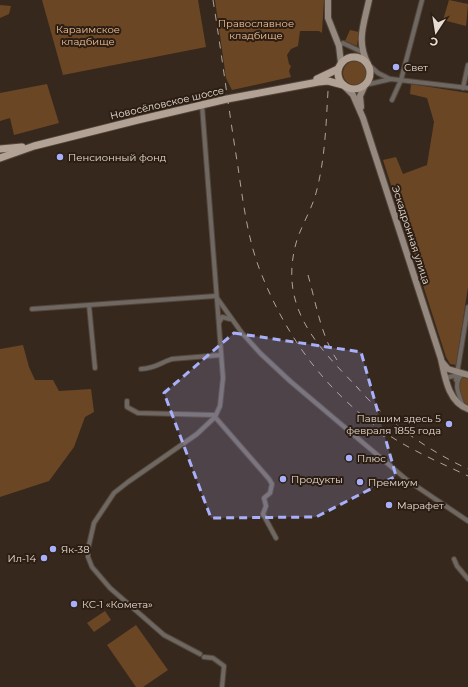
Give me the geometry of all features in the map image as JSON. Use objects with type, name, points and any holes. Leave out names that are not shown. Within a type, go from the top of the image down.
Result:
[{"type":"main road","points":[[328,0],[328,18],[339,46],[338,78],[353,95],[363,118]]},
{"type":"main road","points":[[363,118],[360,99],[365,85],[371,75],[368,64],[362,52],[360,40],[368,0]]},
{"type":"main road","points":[[339,66],[348,58],[358,57],[368,64]]},
{"type":"main road","name":"Новосёловское шоссе","points":[[307,83],[330,74],[339,66]]},
{"type":"main road","name":"Новосёловское шоссе","points":[[0,158],[32,146],[202,105],[307,83],[328,81],[343,85]]},
{"type":"main road","points":[[343,85],[355,89],[365,85]]},
{"type":"main road","name":"Эскадронная улица","points":[[363,118],[445,378],[455,400],[466,408]]},
{"type":"main road","name":"Новосёловское шоссе","points":[[0,149],[32,146]]},
{"type":"main road","points":[[440,359],[445,367],[460,375]]},
{"type":"street","points":[[392,100],[401,80],[422,0]]},
{"type":"street","points":[[339,46],[343,43],[362,52]]},
{"type":"street","points":[[368,64],[378,73],[391,79]]},
{"type":"street","points":[[463,88],[468,65]]},
{"type":"street","points":[[365,85],[391,79],[468,88]]},
{"type":"street","points":[[200,654],[164,635],[110,588],[92,567],[88,557],[88,548],[94,524],[114,493],[197,434],[215,416],[220,406],[223,378],[202,105]]},
{"type":"street","points":[[32,309],[216,296]]},
{"type":"street","points":[[216,296],[231,319],[260,354],[368,449],[410,482],[468,521]]},
{"type":"street","points":[[89,305],[95,368]]},
{"type":"street","points":[[466,408],[460,375],[468,307]]},
{"type":"street","points":[[218,325],[222,317],[231,319]]},
{"type":"street","points":[[140,369],[154,368],[165,361],[172,359],[221,355]]},
{"type":"street","points":[[445,378],[460,375]]},
{"type":"street","points":[[127,402],[128,407],[138,413],[215,416],[272,484],[270,492],[264,498],[266,506],[263,514],[276,538]]},
{"type":"street","points":[[454,559],[457,566],[468,579]]},
{"type":"street","points":[[204,657],[213,658],[224,666],[222,687]]},
{"type":"highlighted area","points":[[234,333],[361,352],[396,476],[316,517],[211,518],[164,393]]},
{"type":"green space","name":"Караимское кладбище","points":[[42,0],[198,0],[206,47],[63,75]]},
{"type":"green space","name":"Православное кладбище","points":[[215,0],[324,0],[322,33],[319,31],[300,31],[298,46],[291,49],[287,55],[291,66],[289,71],[291,77],[232,90],[226,78]]},
{"type":"green space","points":[[449,0],[468,4],[466,26],[443,20]]},
{"type":"green space","points":[[0,5],[11,6],[9,14],[0,18]]},
{"type":"green space","points":[[350,30],[359,32],[357,46],[345,41]]},
{"type":"green space","points":[[355,61],[364,64],[367,73],[364,82],[355,85],[346,82],[343,73],[346,64]]},
{"type":"green space","points":[[47,84],[59,123],[14,135],[10,118],[0,121],[0,93]]},
{"type":"green space","points":[[411,84],[468,93],[468,287],[456,365],[450,364],[446,357],[383,160],[396,157],[403,174],[427,165],[434,122],[427,98],[410,94]]},
{"type":"green space","points":[[23,345],[29,367],[35,380],[53,380],[59,391],[91,389],[94,412],[85,417],[74,447],[49,481],[0,497],[0,349]]},
{"type":"green space","points":[[463,377],[468,378],[468,405],[463,402],[458,382]]},
{"type":"green space","points":[[105,611],[111,620],[94,632],[87,623]]},
{"type":"green space","points":[[136,625],[168,670],[143,687],[136,687],[107,645]]},
{"type":"railway","points":[[213,0],[249,235],[256,261],[284,321],[298,344],[329,384],[368,420],[408,447],[468,476]]},
{"type":"railway","points":[[328,91],[325,142],[319,181],[314,200],[295,247],[292,270],[293,290],[298,309],[306,326],[317,343],[359,389]]},
{"type":"railway","points":[[308,275],[323,330],[331,351],[337,360]]},
{"type":"railway","points":[[356,386],[380,411],[408,434],[437,453],[468,469]]},
{"type":"place","name":"Свет","points":[[396,67]]},
{"type":"place","name":"Пенсионный фонд","points":[[60,157]]},
{"type":"place","name":"Павшим здесь 5 февраля 1855 года","points":[[449,424]]},
{"type":"place","name":"Плюс","points":[[349,458]]},
{"type":"place","name":"Продукты","points":[[283,479]]},
{"type":"place","name":"Премиум","points":[[360,482]]},
{"type":"place","name":"Марафет","points":[[389,505]]},
{"type":"place","name":"Як-38","points":[[53,549]]},
{"type":"place","name":"Ил-14","points":[[44,558]]},
{"type":"place","name":"КС-1 «Комета»","points":[[74,604]]}]
